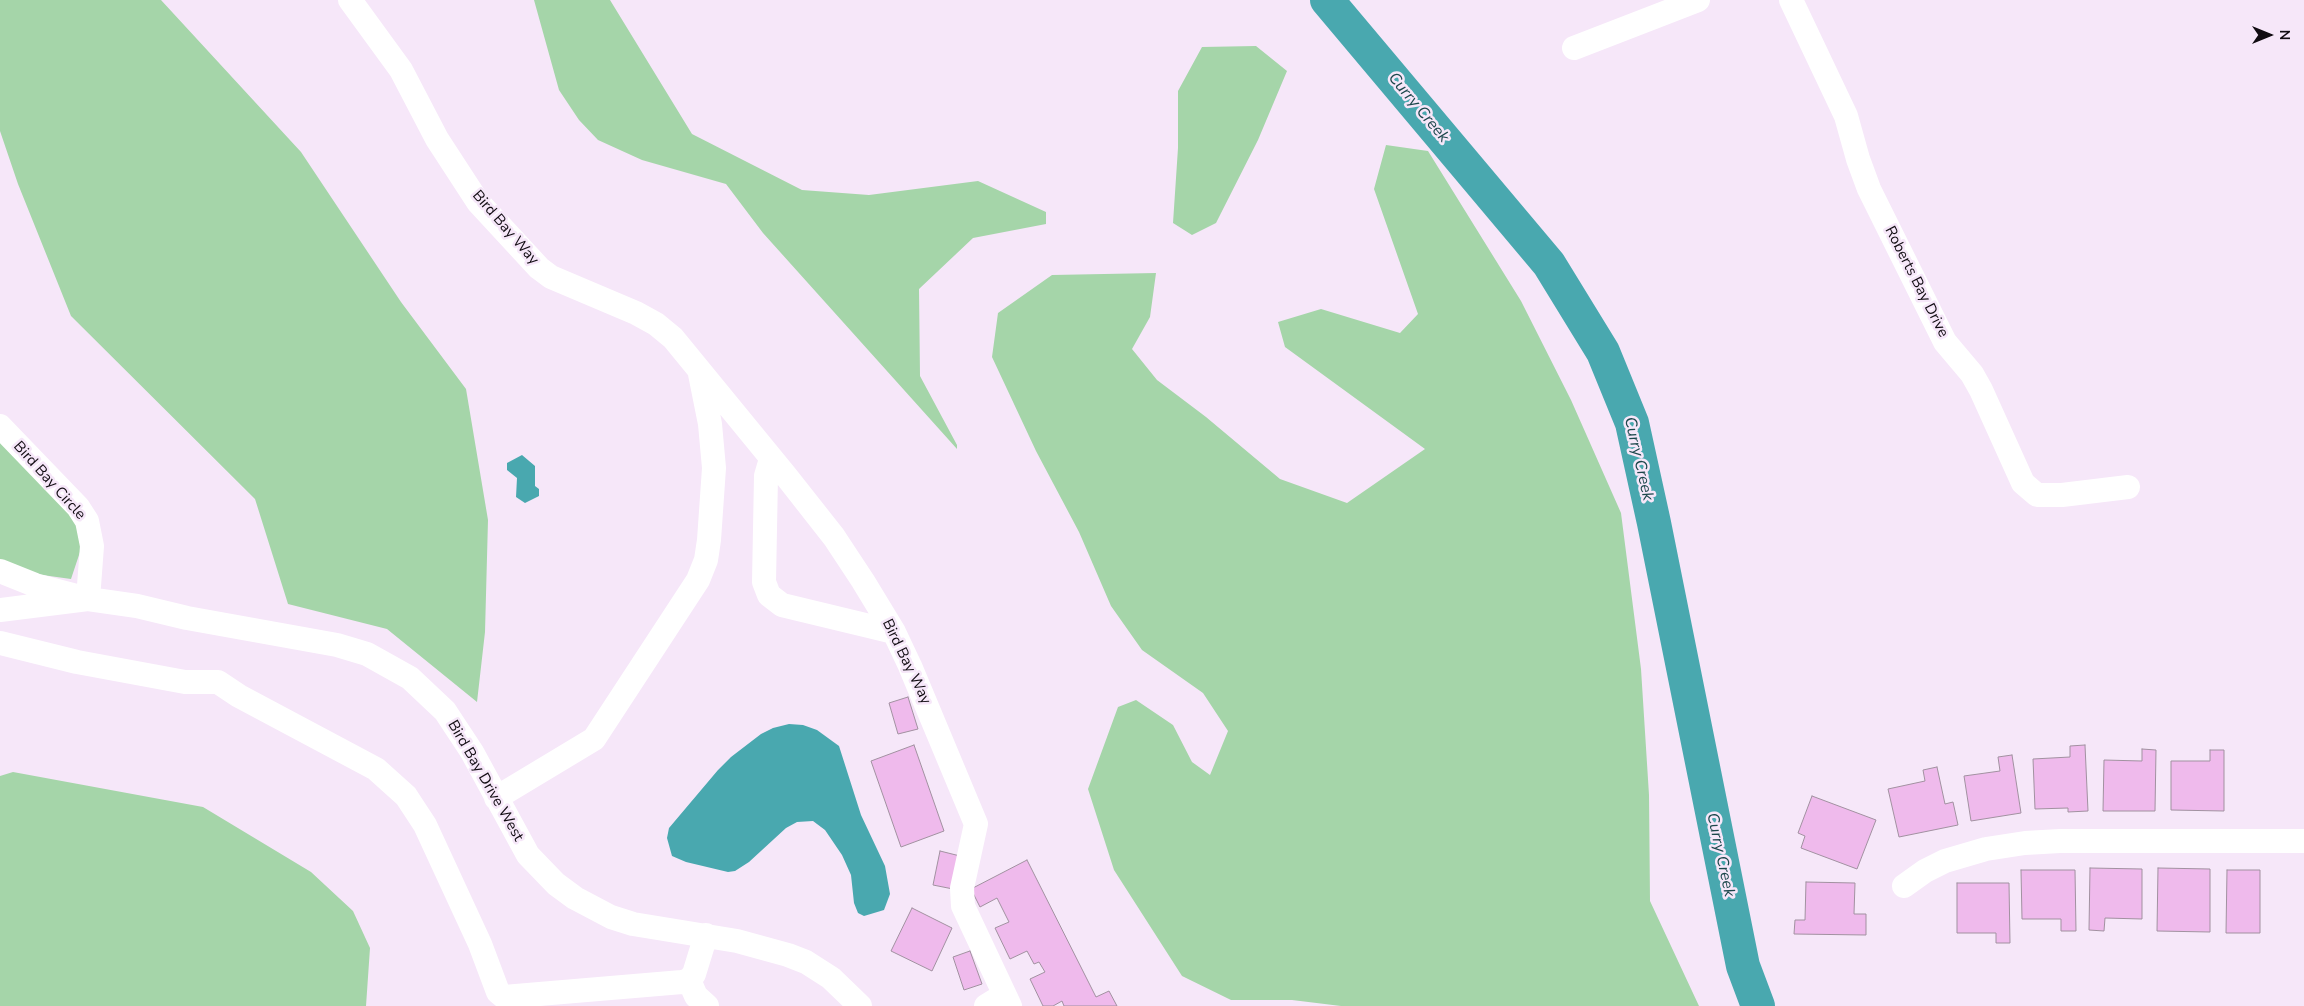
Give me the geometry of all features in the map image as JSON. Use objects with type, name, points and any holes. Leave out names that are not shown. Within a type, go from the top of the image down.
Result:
[{"type":"street","name":"Bird Bay Way","points":[[350,0],[401,70],[437,139],[478,202],[540,268],[552,277],[636,313],[656,324],[673,338],[834,537],[894,632],[976,824],[962,888],[963,906],[1000,1002]]},
{"type":"street","points":[[1574,48],[1698,0]]},
{"type":"street","name":"Roberts Bay Drive","points":[[1791,0],[1846,116],[1869,189],[1945,342],[1972,374],[1981,390],[2024,483],[2037,494],[2045,495],[2062,495],[2128,487]]},
{"type":"street","name":"Bird Bay Way","points":[[496,798],[594,738],[698,580],[706,560],[709,540],[714,468],[710,424],[700,371]]},
{"type":"street","name":"Bird Bay Circle","points":[[0,426],[78,508],[87,521],[92,546],[88,599]]},
{"type":"street","points":[[771,459],[766,476],[764,572],[765,587],[768,595],[782,605],[894,632]]},
{"type":"street","points":[[0,570],[35,585],[88,599]]},
{"type":"street","name":"Bird Bay Drive West","points":[[0,610],[88,599],[137,606],[187,618],[336,645],[367,654],[410,678],[445,711],[472,752],[528,855],[556,884],[575,898],[611,917],[633,924],[706,935],[761,946],[806,962],[831,978],[860,1006]]},
{"type":"street","points":[[0,643],[77,662],[184,682],[218,682],[240,696],[376,769],[406,796],[425,825],[480,944],[498,992],[504,997],[689,980],[694,974],[706,935]]},
{"type":"street","points":[[1904,886],[1925,871],[1945,861],[1986,849],[2025,843],[2304,840]]},
{"type":"street","points":[[689,980],[696,996],[708,1006]]},
{"type":"green space","points":[[0,0],[161,0],[301,152],[401,302],[466,389],[488,520],[485,632],[477,702],[387,629],[288,604],[255,499],[71,316],[18,184],[0,131]]},
{"type":"green space","points":[[534,0],[610,0],[692,134],[802,190],[869,195],[978,181],[1046,212],[1046,224],[973,238],[919,289],[920,376],[957,445],[957,449],[763,233],[726,184],[642,160],[598,140],[579,120],[559,90]]},
{"type":"green space","points":[[1256,46],[1287,71],[1258,140],[1216,223],[1192,235],[1173,223],[1178,148],[1178,91],[1202,47]]},
{"type":"green space","points":[[1386,145],[1428,151],[1521,301],[1571,400],[1621,513],[1641,669],[1649,795],[1650,901],[1699,1006],[1341,1006],[1292,1000],[1231,1000],[1182,976],[1114,870],[1088,789],[1118,707],[1136,700],[1173,725],[1192,762],[1210,775],[1228,731],[1203,693],[1142,650],[1111,606],[1079,532],[1036,451],[992,357],[998,313],[1052,275],[1156,273],[1150,317],[1132,349],[1157,380],[1206,417],[1280,479],[1347,503],[1425,449],[1285,347],[1278,322],[1321,309],[1400,333],[1418,314],[1374,189]]},
{"type":"green space","points":[[0,439],[79,522],[83,543],[71,579],[35,574],[0,560]]},
{"type":"green space","points":[[13,772],[203,807],[311,872],[353,911],[370,948],[366,1006],[0,1006],[0,776]]},
{"type":"water","points":[[522,455],[535,466],[535,486],[539,489],[539,496],[525,503],[516,497],[517,478],[507,470],[507,463]]},
{"type":"water","points":[[789,724],[803,725],[817,730],[839,746],[861,815],[885,866],[890,894],[884,910],[864,916],[858,913],[854,903],[851,875],[842,855],[825,830],[813,821],[797,822],[786,828],[749,862],[735,871],[728,872],[686,862],[672,856],[667,838],[669,828],[718,770],[731,757],[761,734],[773,728]]},
{"type":"building","points":[[908,697],[918,729],[898,734],[889,703]]},
{"type":"building","points":[[914,745],[944,831],[901,847],[871,761]]},
{"type":"building","points":[[2085,745],[2088,811],[2068,812],[2068,808],[2035,809],[2033,759],[2070,757],[2070,746]]},
{"type":"building","points":[[2142,749],[2156,750],[2155,811],[2103,811],[2104,760],[2142,761]]},
{"type":"building","points":[[2210,750],[2224,750],[2224,811],[2171,810],[2171,761],[2210,761]]},
{"type":"building","points":[[2012,755],[2021,813],[1971,821],[1964,776],[2000,771],[1998,757]]},
{"type":"building","points":[[1937,767],[1945,804],[1953,802],[1958,825],[1899,837],[1888,789],[1925,781],[1923,770]]},
{"type":"building","points":[[1812,796],[1876,820],[1857,869],[1801,848],[1805,836],[1798,833]]},
{"type":"building","points":[[940,851],[960,856],[953,889],[933,885]]},
{"type":"building","points":[[1027,860],[1096,997],[1109,991],[1117,1006],[1064,1006],[1062,1001],[1053,1006],[1043,1006],[1030,979],[1045,972],[1039,962],[1034,964],[1027,951],[1010,959],[995,928],[1009,922],[997,898],[980,907],[971,889]]},
{"type":"building","points":[[2090,868],[2142,869],[2142,919],[2105,918],[2104,931],[2089,930]]},
{"type":"building","points":[[2158,868],[2210,869],[2210,932],[2157,931]]},
{"type":"building","points":[[2021,870],[2075,870],[2076,931],[2061,931],[2061,919],[2022,919]]},
{"type":"building","points":[[2227,870],[2260,870],[2260,933],[2226,933]]},
{"type":"building","points":[[1806,882],[1855,883],[1854,914],[1866,914],[1866,935],[1794,934],[1795,920],[1805,920]]},
{"type":"building","points":[[1957,883],[2009,883],[2010,943],[1996,943],[1996,933],[1957,933]]},
{"type":"building","points":[[912,908],[952,928],[932,971],[891,951]]},
{"type":"building","points":[[970,951],[982,984],[964,990],[953,957]]},
{"type":"waterway","name":"Curry Creek","points":[[1327,0],[1549,264],[1603,352],[1632,423],[1654,523],[1743,966],[1758,1006]]}]
